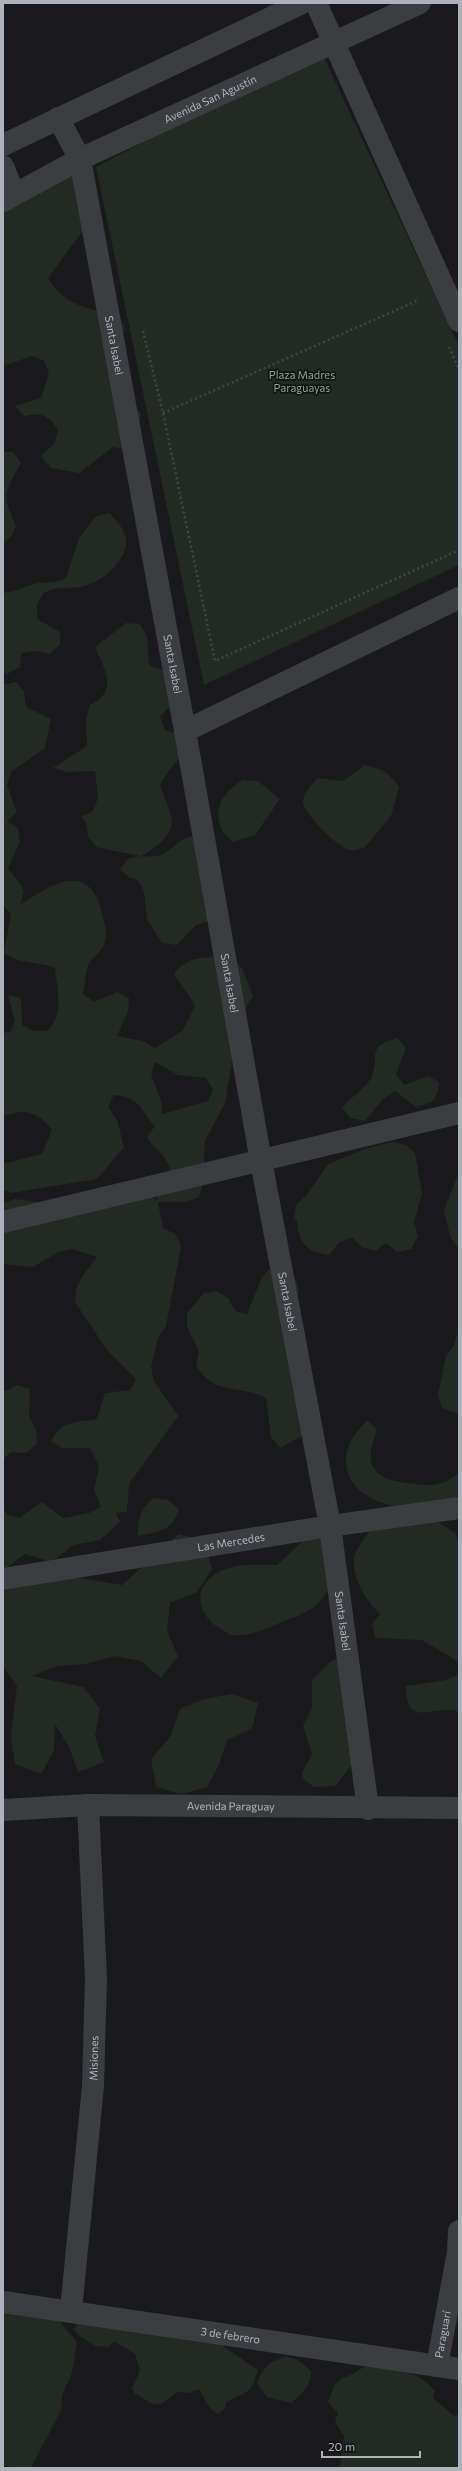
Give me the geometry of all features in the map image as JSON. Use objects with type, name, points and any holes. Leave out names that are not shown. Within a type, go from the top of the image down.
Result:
[{"type":"street","points":[[3,145],[302,3]]},
{"type":"street","points":[[316,3],[459,321]]},
{"type":"street","name":"Avenida San Agustín","points":[[9,197],[80,159],[420,3]]},
{"type":"street","name":"Santa Isabel","points":[[58,118],[80,159],[185,731],[261,1161],[330,1526],[368,1809]]},
{"type":"street","points":[[3,166],[9,197]]},
{"type":"street","points":[[185,731],[459,598]]},
{"type":"street","points":[[3,1222],[459,1113]]},
{"type":"street","name":"Las Mercedes","points":[[3,1579],[330,1526],[459,1508]]},
{"type":"street","name":"Avenida Paraguay","points":[[3,1810],[88,1805],[368,1809],[459,1808]]},
{"type":"street","name":"Misiones","points":[[71,2310],[93,2086],[96,1979],[88,1805]]},
{"type":"street","name":"Paraguarí","points":[[437,2366],[458,2252],[459,2231]]},
{"type":"street","name":"3 de febrero","points":[[3,2302],[71,2310],[459,2369]]},
{"type":"path","points":[[162,413],[425,298]]},
{"type":"path","points":[[142,329],[162,413],[215,660],[459,550]]},
{"type":"path","points":[[446,340],[459,369]]},
{"type":"green space","name":"Plaza Madres Paraguayas","points":[[320,49],[459,346],[459,565],[204,685],[96,167]]},
{"type":"green space","points":[[60,168],[83,174],[82,232],[48,278],[62,295],[79,305],[119,316],[125,328],[110,369],[141,414],[136,440],[126,450],[113,447],[79,473],[51,468],[41,456],[55,443],[58,430],[48,418],[36,414],[24,416],[15,406],[41,398],[49,373],[44,361],[32,356],[6,365],[3,364],[3,204]]},
{"type":"green space","points":[[3,452],[13,452],[21,463],[6,493],[8,506],[16,526],[11,537],[3,543]]},
{"type":"green space","points":[[109,513],[120,526],[125,535],[126,543],[120,559],[108,573],[92,583],[85,586],[60,588],[43,593],[37,605],[37,619],[60,632],[60,645],[49,654],[36,651],[21,653],[20,667],[7,674],[3,671],[3,593],[39,583],[56,582],[66,578],[79,538],[96,516]]},
{"type":"green space","points":[[126,623],[140,624],[147,637],[149,665],[173,674],[178,697],[160,717],[165,730],[190,739],[187,746],[160,786],[170,810],[172,819],[171,827],[163,840],[142,856],[159,856],[183,840],[191,837],[202,836],[210,921],[196,925],[177,945],[162,943],[147,919],[144,891],[137,879],[130,878],[120,869],[128,859],[140,856],[96,847],[88,836],[86,822],[81,817],[93,811],[98,798],[95,771],[67,772],[53,768],[87,746],[86,718],[90,705],[99,699],[107,687],[107,679],[103,664],[95,647]]},
{"type":"green space","points":[[16,682],[24,692],[26,707],[51,719],[45,748],[11,772],[7,785],[17,812],[7,821],[18,828],[20,842],[8,868],[24,890],[21,904],[54,885],[66,881],[77,881],[86,885],[95,894],[101,909],[106,929],[106,938],[102,948],[89,964],[83,994],[94,1002],[117,992],[129,998],[128,1011],[117,1036],[143,1041],[155,1048],[182,1031],[195,1007],[174,973],[187,962],[194,959],[209,957],[234,959],[243,970],[253,996],[239,1020],[225,1103],[205,1141],[203,1183],[199,1197],[186,1202],[158,1202],[163,1228],[175,1234],[181,1246],[166,1326],[158,1338],[151,1367],[154,1381],[178,1416],[129,1484],[127,1512],[116,1513],[120,1522],[100,1540],[73,1545],[52,1562],[25,1554],[3,1570],[3,1507],[7,1515],[19,1518],[42,1502],[63,1518],[89,1513],[101,1507],[94,1490],[99,1465],[90,1448],[63,1448],[51,1442],[59,1430],[64,1426],[75,1422],[97,1419],[105,1393],[130,1390],[136,1379],[107,1350],[75,1302],[76,1289],[82,1277],[97,1257],[72,1249],[58,1252],[33,1267],[3,1264],[3,1203],[15,1199],[55,1204],[81,1197],[94,1189],[133,1188],[147,1192],[157,1201],[156,1193],[170,1168],[165,1158],[153,1146],[147,1137],[155,1126],[139,1105],[130,1098],[114,1095],[108,1107],[117,1120],[124,1147],[97,1179],[11,1193],[3,1189],[3,1164],[42,1154],[52,1130],[42,1119],[29,1112],[18,1112],[3,1115],[3,1033],[10,1032],[15,1021],[8,995],[21,998],[22,1025],[34,1031],[47,1031],[53,1024],[56,1017],[58,1009],[58,994],[55,968],[16,959],[4,953],[11,913],[3,906],[3,685]],"holes":[[[155,1062],[178,1075],[206,1078],[213,1090],[208,1101],[162,1114],[161,1100],[151,1075]]]},
{"type":"green space","points":[[365,765],[385,772],[399,787],[391,816],[364,848],[349,850],[329,836],[314,821],[304,807],[303,801],[307,791],[318,778],[343,781]]},
{"type":"green space","points":[[243,780],[258,781],[280,799],[255,835],[233,842],[220,826],[218,817],[219,809],[222,800],[227,793]]},
{"type":"green space","points":[[397,1038],[406,1048],[396,1074],[404,1085],[428,1076],[439,1082],[436,1097],[427,1104],[416,1107],[395,1091],[383,1099],[365,1121],[350,1118],[342,1107],[362,1089],[371,1078],[374,1071],[375,1054],[380,1045]]},
{"type":"green space","points":[[391,1142],[406,1145],[415,1153],[422,1194],[414,1222],[418,1236],[411,1249],[397,1252],[386,1243],[375,1251],[362,1247],[352,1237],[339,1243],[329,1255],[321,1254],[309,1249],[299,1235],[297,1220],[294,1220],[296,1205],[306,1196],[328,1164],[365,1149]]},
{"type":"green space","points":[[459,1172],[459,1249],[450,1237],[444,1210]]},
{"type":"green space","points":[[272,1267],[285,1270],[295,1278],[299,1291],[291,1317],[306,1434],[280,1448],[271,1437],[266,1398],[247,1391],[219,1386],[211,1382],[203,1375],[196,1365],[199,1351],[187,1327],[187,1313],[204,1293],[217,1291],[229,1299],[235,1311],[247,1314],[262,1277]]},
{"type":"green space","points":[[459,1329],[459,1414],[442,1408],[438,1395],[446,1356],[454,1345]]},
{"type":"green space","points":[[17,1385],[30,1389],[29,1417],[36,1429],[37,1444],[26,1453],[11,1452],[3,1459],[3,1392]]},
{"type":"green space","points":[[368,1420],[377,1430],[371,1452],[371,1461],[378,1473],[395,1481],[434,1485],[440,1484],[459,1473],[459,1498],[447,1499],[417,1507],[411,1507],[391,1505],[374,1500],[361,1491],[351,1480],[346,1466],[347,1451],[354,1436]]},
{"type":"green space","points":[[153,1498],[168,1500],[179,1509],[176,1517],[164,1529],[138,1536],[141,1515],[145,1507]]},
{"type":"green space","points":[[432,1518],[455,1533],[459,1541],[459,1662],[422,1640],[375,1638],[372,1624],[380,1614],[364,1595],[354,1570],[355,1554],[370,1530]]},
{"type":"green space","points":[[179,1534],[204,1541],[212,1569],[197,1592],[170,1603],[167,1631],[178,1656],[161,1678],[141,1661],[114,1656],[85,1664],[57,1666],[32,1676],[83,1687],[100,1708],[95,1736],[104,1762],[78,1772],[69,1747],[55,1724],[54,1751],[41,1774],[15,1764],[11,1737],[17,1686],[3,1666],[3,1593],[14,1582],[67,1576],[122,1585]]},
{"type":"green space","points":[[307,1537],[321,1538],[337,1568],[328,1590],[318,1604],[312,1609],[258,1632],[245,1635],[229,1634],[207,1618],[203,1612],[200,1598],[204,1585],[210,1578],[225,1569],[233,1567],[277,1565]]},
{"type":"green space","points":[[338,1658],[357,1758],[335,1786],[314,1787],[303,1779],[302,1772],[312,1754],[303,1726],[312,1708],[312,1680],[331,1661]]},
{"type":"green space","points":[[459,1662],[459,1712],[443,1710],[417,1712],[411,1708],[407,1700],[406,1686],[446,1680],[458,1675]]},
{"type":"green space","points":[[232,1694],[258,1703],[252,1729],[227,1740],[219,1765],[207,1787],[181,1794],[156,1787],[151,1759],[170,1737],[180,1709],[204,1699]]},
{"type":"green space","points":[[11,2313],[59,2321],[77,2342],[72,2373],[62,2395],[61,2410],[31,2468],[3,2466],[3,2314]]},
{"type":"green space","points":[[82,2319],[217,2342],[258,2370],[252,2386],[243,2394],[228,2401],[225,2404],[226,2408],[218,2414],[208,2406],[199,2389],[189,2393],[177,2392],[163,2403],[154,2405],[134,2393],[132,2388],[140,2371],[135,2354],[115,2342],[107,2347],[96,2346],[81,2337],[73,2329]]},
{"type":"green space","points":[[287,2357],[298,2360],[311,2371],[308,2386],[291,2403],[267,2397],[257,2383],[262,2373],[268,2366],[276,2360]]},
{"type":"green space","points":[[369,2366],[396,2369],[413,2374],[428,2384],[435,2391],[433,2398],[454,2416],[459,2414],[459,2468],[340,2468],[344,2436],[335,2422],[338,2413],[328,2402],[334,2386],[342,2378],[350,2376],[361,2368]]}]
